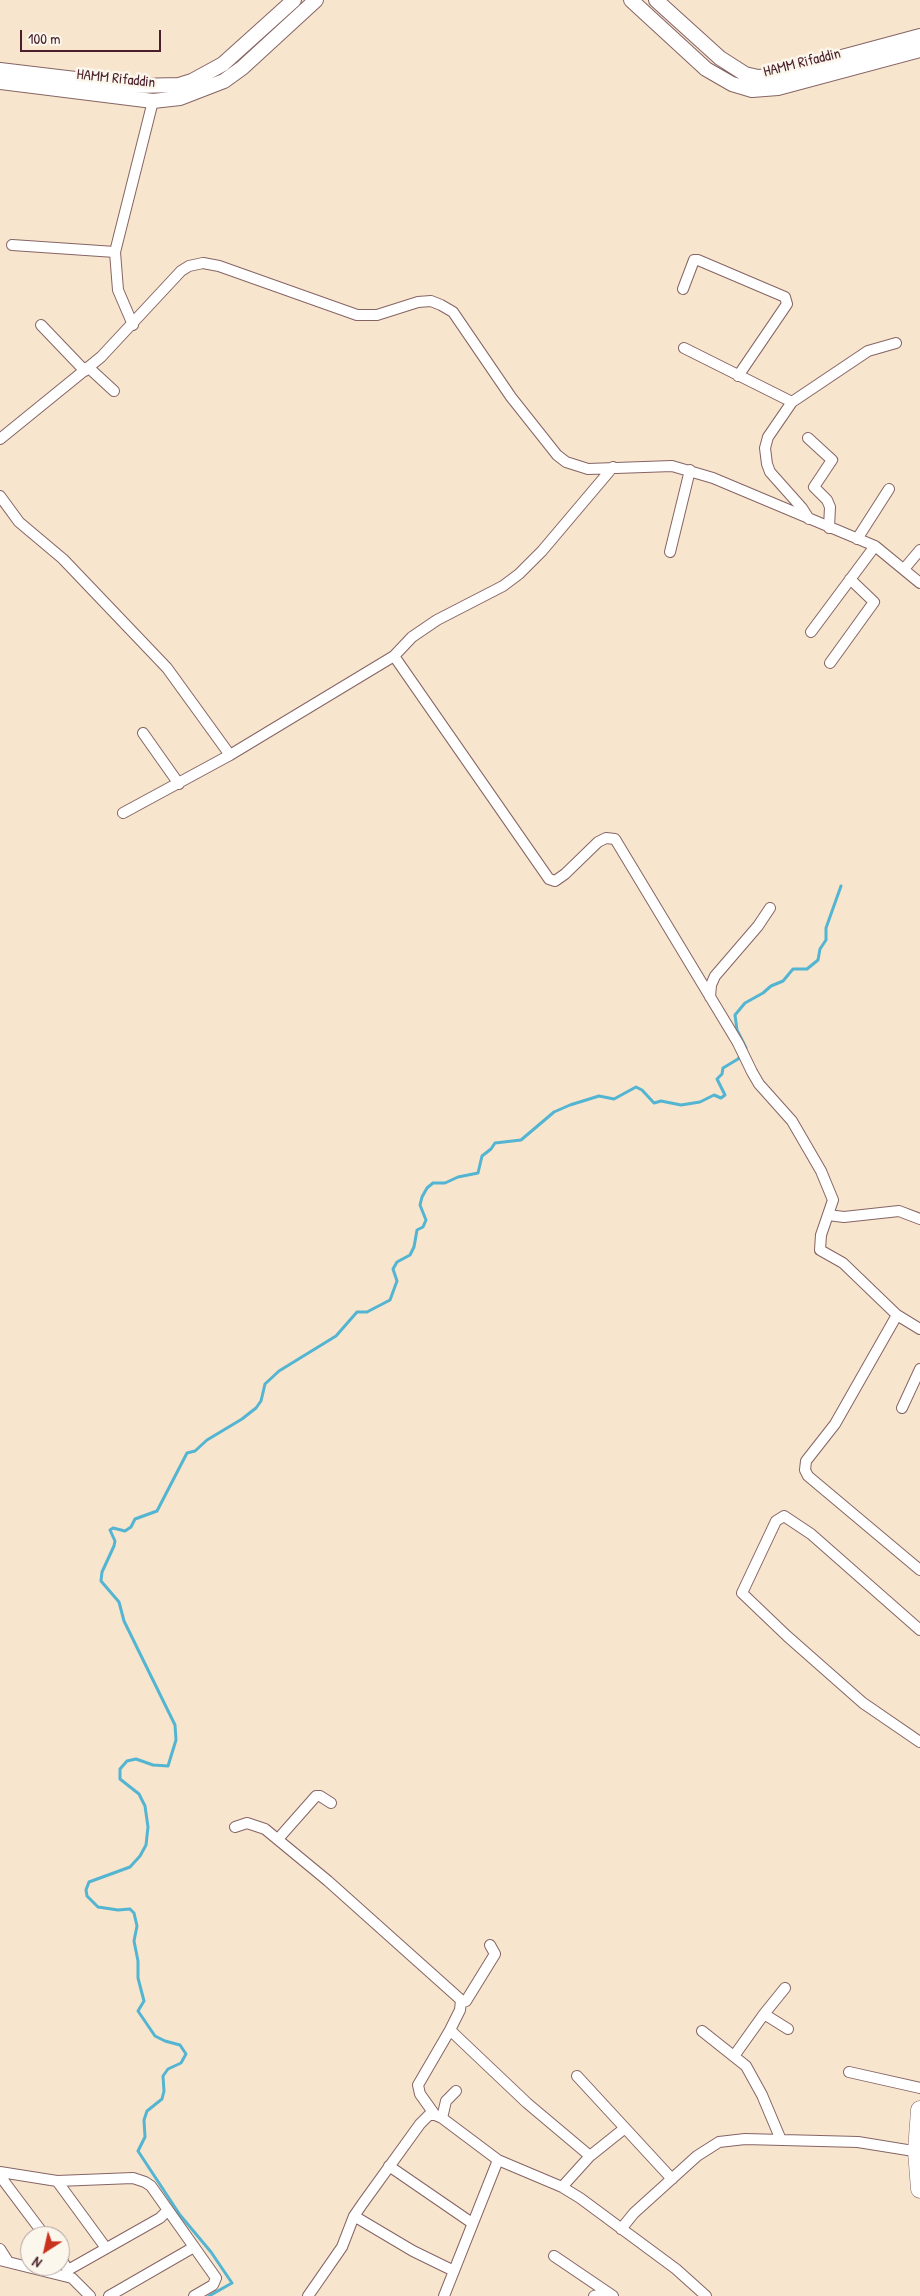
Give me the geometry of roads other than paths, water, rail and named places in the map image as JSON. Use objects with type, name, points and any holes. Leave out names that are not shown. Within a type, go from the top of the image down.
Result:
[{"type":"highway","points":[[920,2110],[918,2152],[920,2189]]},
{"type":"main road","name":"HAMM Rifaddin","points":[[0,70],[134,86],[179,85],[192,81],[223,64],[294,0]]},
{"type":"main road","name":"HAMM Rifaddin","points":[[0,82],[153,101],[180,98],[224,81],[242,68],[316,0]]},
{"type":"main road","name":"HAMM Rifaddin","points":[[631,0],[706,69],[732,84],[752,90],[778,88],[920,50]]},
{"type":"main road","name":"HAMM Rifaddin","points":[[656,0],[720,58],[745,74],[758,77],[771,76],[920,36]]},
{"type":"street","points":[[132,326],[118,290],[115,252],[153,101]]},
{"type":"street","points":[[12,245],[115,252]]},
{"type":"street","points":[[683,289],[694,260],[698,260],[785,297],[787,304],[738,376]]},
{"type":"street","points":[[0,439],[87,369],[132,326],[181,271],[189,266],[203,263],[219,266],[357,315],[377,315],[418,302],[431,301],[453,312],[511,397],[557,455],[566,462],[588,469],[672,466],[690,470],[875,546],[904,568],[920,584]]},
{"type":"street","points":[[41,325],[87,369],[114,391]]},
{"type":"street","points":[[809,519],[802,508],[770,472],[765,448],[768,437],[792,402],[868,351],[896,344]]},
{"type":"street","points":[[684,348],[792,402]]},
{"type":"street","points":[[808,438],[833,461],[814,485],[814,488],[827,500],[830,508],[829,528]]},
{"type":"street","points":[[123,813],[230,755],[394,656],[412,637],[437,620],[503,586],[519,574],[542,551],[613,467]]},
{"type":"street","points":[[670,552],[690,470]]},
{"type":"street","points":[[857,539],[890,489]]},
{"type":"street","points":[[0,496],[19,522],[63,559],[156,655],[201,712],[230,755]]},
{"type":"street","points":[[812,632],[875,546]]},
{"type":"street","points":[[904,568],[920,550]]},
{"type":"street","points":[[830,663],[874,602],[850,579]]},
{"type":"street","points":[[394,656],[549,879],[554,881],[558,879],[598,842],[606,838],[613,838],[710,998],[759,1084],[792,1121],[817,1163],[833,1200],[821,1235],[820,1250],[856,1273],[897,1315],[920,1329]]},
{"type":"street","points":[[143,734],[179,784]]},
{"type":"street","points":[[710,998],[711,985],[715,976],[758,926],[770,908]]},
{"type":"street","points":[[828,1215],[844,1217],[899,1211],[920,1219]]},
{"type":"street","points":[[897,1315],[835,1424],[806,1461],[804,1468],[808,1476],[920,1570]]},
{"type":"street","points":[[902,1408],[920,1369]]},
{"type":"street","points":[[920,1630],[811,1534],[784,1516],[776,1521],[742,1593],[787,1636],[863,1703],[920,1742]]},
{"type":"street","points":[[278,1839],[316,1796],[320,1796],[331,1803]]},
{"type":"street","points":[[235,1827],[247,1823],[257,1825],[278,1839],[456,1994],[461,2003]]},
{"type":"street","points":[[490,1945],[495,1954],[466,2001],[461,2003],[450,2030],[418,2086],[420,2094],[438,2116],[498,2160],[562,2187],[676,2269],[706,2296]]},
{"type":"street","points":[[734,2056],[785,1988]]},
{"type":"street","points":[[764,2014],[788,2029]]},
{"type":"street","points":[[450,2030],[527,2103],[590,2156]]},
{"type":"street","points":[[702,2031],[746,2066],[762,2095],[781,2140]]},
{"type":"street","points":[[849,2072],[920,2088]]},
{"type":"street","points":[[577,2076],[672,2179]]},
{"type":"street","points":[[438,2116],[446,2101],[456,2091]]},
{"type":"street","points":[[308,2296],[342,2247],[354,2216],[389,2166],[425,2118],[438,2116]]},
{"type":"street","points":[[562,2187],[590,2156],[625,2128]]},
{"type":"street","points":[[621,2229],[634,2213],[704,2150],[719,2142],[781,2140],[858,2142],[918,2152]]},
{"type":"street","points":[[444,2296],[498,2160]]},
{"type":"street","points":[[389,2166],[472,2222]]},
{"type":"street","points":[[0,2174],[57,2181],[138,2178],[151,2186],[216,2278],[213,2285],[194,2296]]},
{"type":"street","points":[[0,2174],[38,2226]]},
{"type":"street","points":[[57,2181],[106,2248]]},
{"type":"street","points":[[70,2271],[106,2248],[160,2218],[167,2211]]},
{"type":"street","points":[[354,2216],[413,2251],[454,2271]]},
{"type":"street","points":[[109,2296],[194,2246]]},
{"type":"street","points":[[0,2250],[4,2260],[20,2263]]},
{"type":"street","points":[[554,2256],[610,2294]]},
{"type":"street","points":[[70,2276],[90,2296]]},
{"type":"street","points":[[594,2296],[610,2294]]},
{"type":"waterway","points":[[209,2296],[232,2283],[211,2252],[180,2215],[138,2151],[145,2137],[144,2120],[147,2111],[162,2099],[164,2091],[163,2076],[168,2069],[181,2063],[186,2054],[180,2045],[155,2036],[138,2011],[144,2001],[138,1978],[138,1961],[134,1941],[137,1926],[134,1913],[130,1909],[118,1910],[98,1907],[87,1896],[86,1890],[89,1882],[130,1867],[140,1856],[146,1845],[148,1827],[145,1806],[139,1794],[120,1779],[120,1769],[127,1761],[136,1759],[153,1765],[168,1766],[176,1740],[175,1725],[124,1621],[119,1602],[101,1581],[102,1572],[115,1541],[110,1530],[113,1528],[125,1531],[131,1527],[135,1519],[157,1511],[187,1453],[195,1451],[207,1440],[242,1419],[256,1408],[261,1401],[265,1384],[279,1371],[336,1336],[357,1312],[367,1312],[390,1300],[397,1281],[393,1269],[397,1262],[410,1255],[414,1247],[417,1230],[423,1227],[426,1220],[420,1205],[422,1197],[427,1188],[433,1183],[445,1183],[458,1177],[478,1173],[482,1156],[495,1143],[521,1140],[554,1112],[599,1096],[614,1099],[636,1087],[642,1090],[654,1103],[661,1101],[681,1105],[700,1102],[714,1095],[721,1098],[725,1095],[717,1079],[722,1074],[723,1068],[738,1059],[746,1048],[737,1030],[735,1015],[745,1003],[771,986],[783,981],[793,969],[807,969],[818,960],[820,949],[826,940],[826,928],[841,886]]}]
